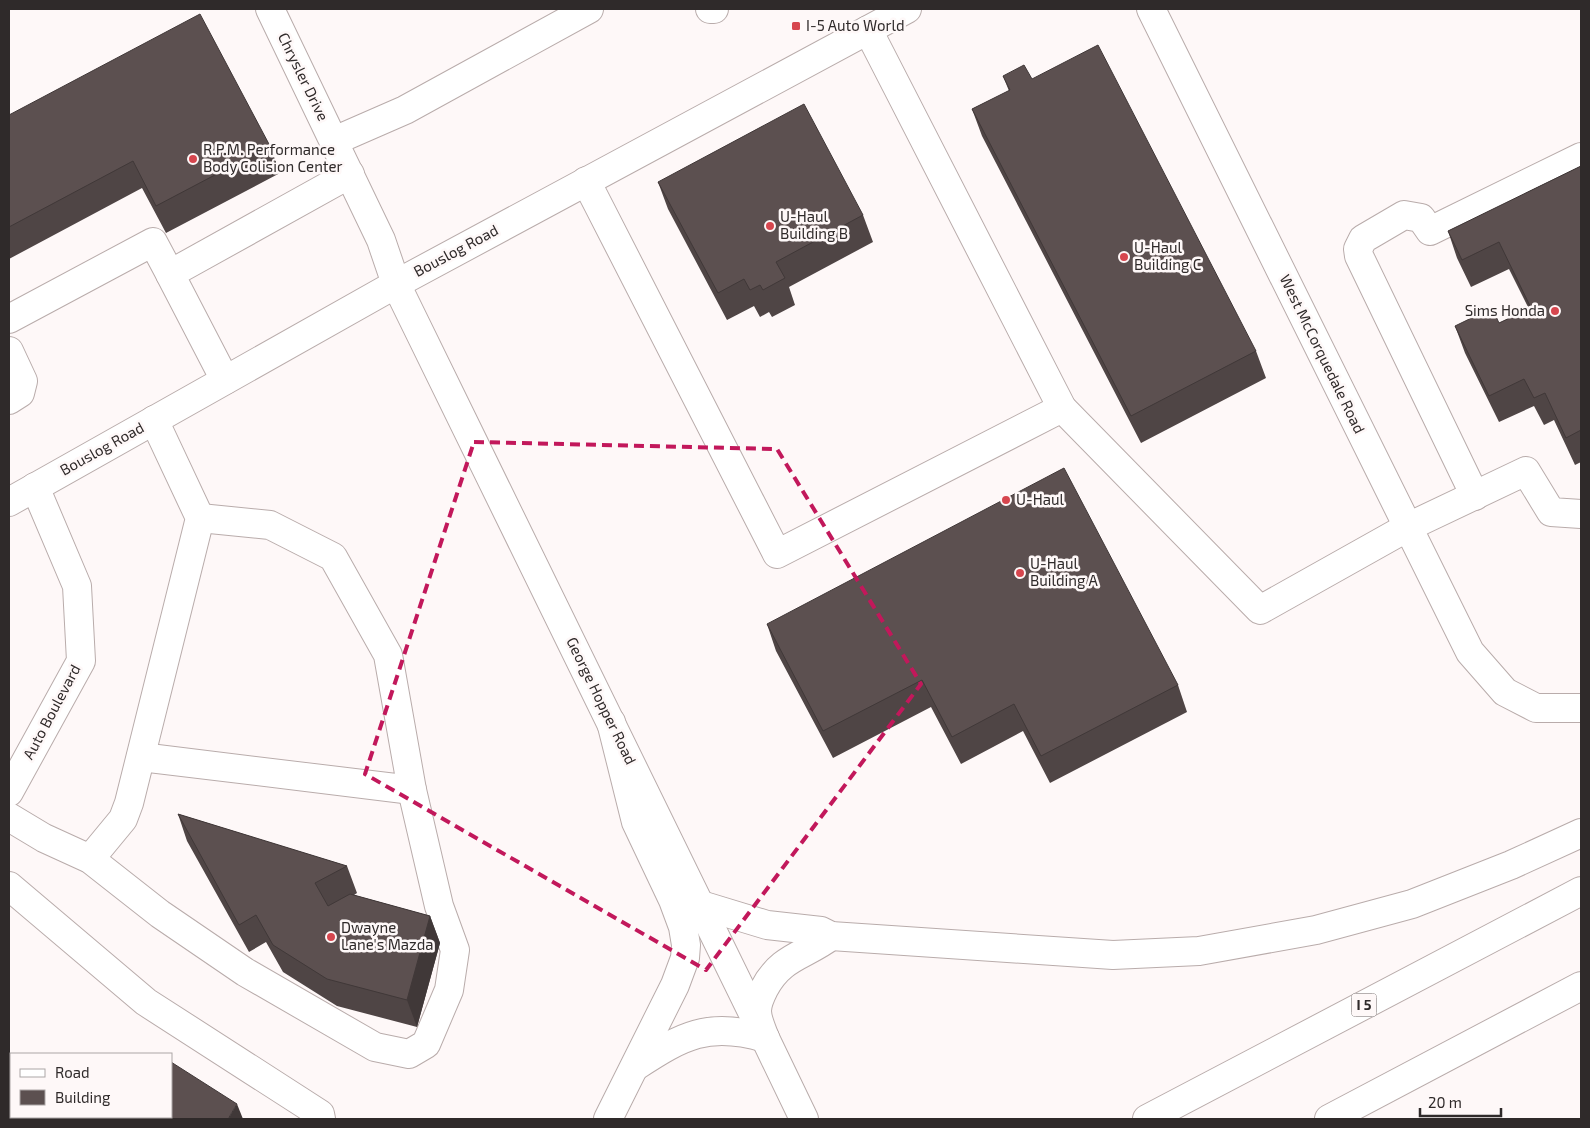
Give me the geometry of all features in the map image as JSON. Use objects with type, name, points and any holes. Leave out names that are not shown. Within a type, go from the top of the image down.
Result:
[{"type":"main road","name":"Chrysler Drive","points":[[270,9],[381,240],[396,284]]},
{"type":"main road","points":[[334,141],[405,110],[589,9]]},
{"type":"main road","name":"West McCorquedale Road","points":[[1151,9],[1470,652],[1505,692],[1536,708],[1581,708]]},
{"type":"main road","name":"Bouslog Road","points":[[18,490],[154,420],[396,284],[868,30],[895,12]]},
{"type":"main road","points":[[868,30],[1062,408],[1260,610],[1408,528],[1526,471],[1551,512],[1581,514]]},
{"type":"main road","points":[[1474,496],[1359,256],[1358,249],[1363,239],[1404,215],[1421,218],[1430,231],[1581,157]]},
{"type":"main road","points":[[170,274],[350,174]]},
{"type":"main road","points":[[586,181],[777,554],[1062,408]]},
{"type":"main road","points":[[9,319],[153,242],[225,380]]},
{"type":"main road","name":"George Hopper Road","points":[[396,284],[612,722],[804,1119]]},
{"type":"main road","points":[[9,351],[22,381],[20,393],[9,400]]},
{"type":"main road","points":[[90,859],[123,819],[129,803],[200,518],[154,420]]},
{"type":"main road","name":"Auto Boulevard","points":[[9,792],[81,661],[77,586],[18,490]]},
{"type":"main road","points":[[9,817],[44,838],[90,859],[160,914],[245,972],[375,1047],[409,1054],[426,1044],[449,990],[455,950],[439,906],[412,790],[388,655],[333,558],[270,525],[200,518]]},
{"type":"main road","points":[[608,1119],[675,985],[685,958],[686,945],[683,927],[673,900],[636,822],[612,722]]},
{"type":"main road","points":[[141,757],[412,790]]},
{"type":"main road","points":[[701,905],[767,925],[821,931],[831,936],[1113,956],[1199,951],[1316,930],[1412,904],[1511,865],[1581,833]]},
{"type":"main road","points":[[9,886],[146,1002],[320,1114],[322,1119]]},
{"type":"main road","name":"I 5","points":[[1147,1119],[1581,891]]},
{"type":"main road","points":[[765,1038],[757,1011],[760,996],[770,979],[777,969],[790,959],[831,936]]},
{"type":"main road","points":[[1329,1119],[1581,986]]},
{"type":"main road","points":[[635,1067],[681,1039],[702,1032],[721,1030],[749,1033],[765,1038]]},
{"type":"highlighted area","points":[[474,442],[777,449],[921,684],[706,970],[365,774]]},
{"type":"building","points":[[200,14],[270,146],[156,206],[133,161],[9,227],[9,115]]},
{"type":"building","name":"U-Haul Building C","points":[[1098,45],[1256,351],[1131,416],[972,109],[1010,90],[1003,76],[1024,65],[1032,79]]},
{"type":"building","name":"U-Haul Building B","points":[[804,104],[863,215],[776,262],[785,278],[763,290],[760,285],[750,290],[744,279],[718,293],[658,182]]},
{"type":"building","name":"Sims Honda","points":[[1581,166],[1581,430],[1566,438],[1545,393],[1534,398],[1524,379],[1489,396],[1455,326],[1492,308],[1499,323],[1531,308],[1499,242],[1462,260],[1448,231]]},
{"type":"building","name":"U-Haul Building A","points":[[1064,468],[1178,685],[1041,756],[1014,704],[952,737],[922,680],[823,731],[767,624]]},
{"type":"building","name":"Dwayne Lane's Mazda","points":[[178,814],[347,866],[315,883],[328,906],[350,894],[430,916],[407,1000],[327,979],[273,945],[256,915],[239,925]]},
{"type":"building","points":[[172,1063],[237,1104],[228,1119],[133,1119],[172,1118]]},
{"type":"place","name":"I-5 Auto World","points":[[796,26]]},
{"type":"place","name":"R.P.M. Performance Body Colision Center","points":[[193,159]]},
{"type":"place","name":"U-Haul Building B","points":[[770,226]]},
{"type":"place","name":"U-Haul Building C","points":[[1124,257]]},
{"type":"place","name":"Sims Honda","points":[[1555,311]]},
{"type":"place","name":"U-Haul","points":[[1006,500]]},
{"type":"place","name":"U-Haul Building A","points":[[1020,573]]},
{"type":"place","name":"Dwayne Lane's Mazda","points":[[331,937]]}]
